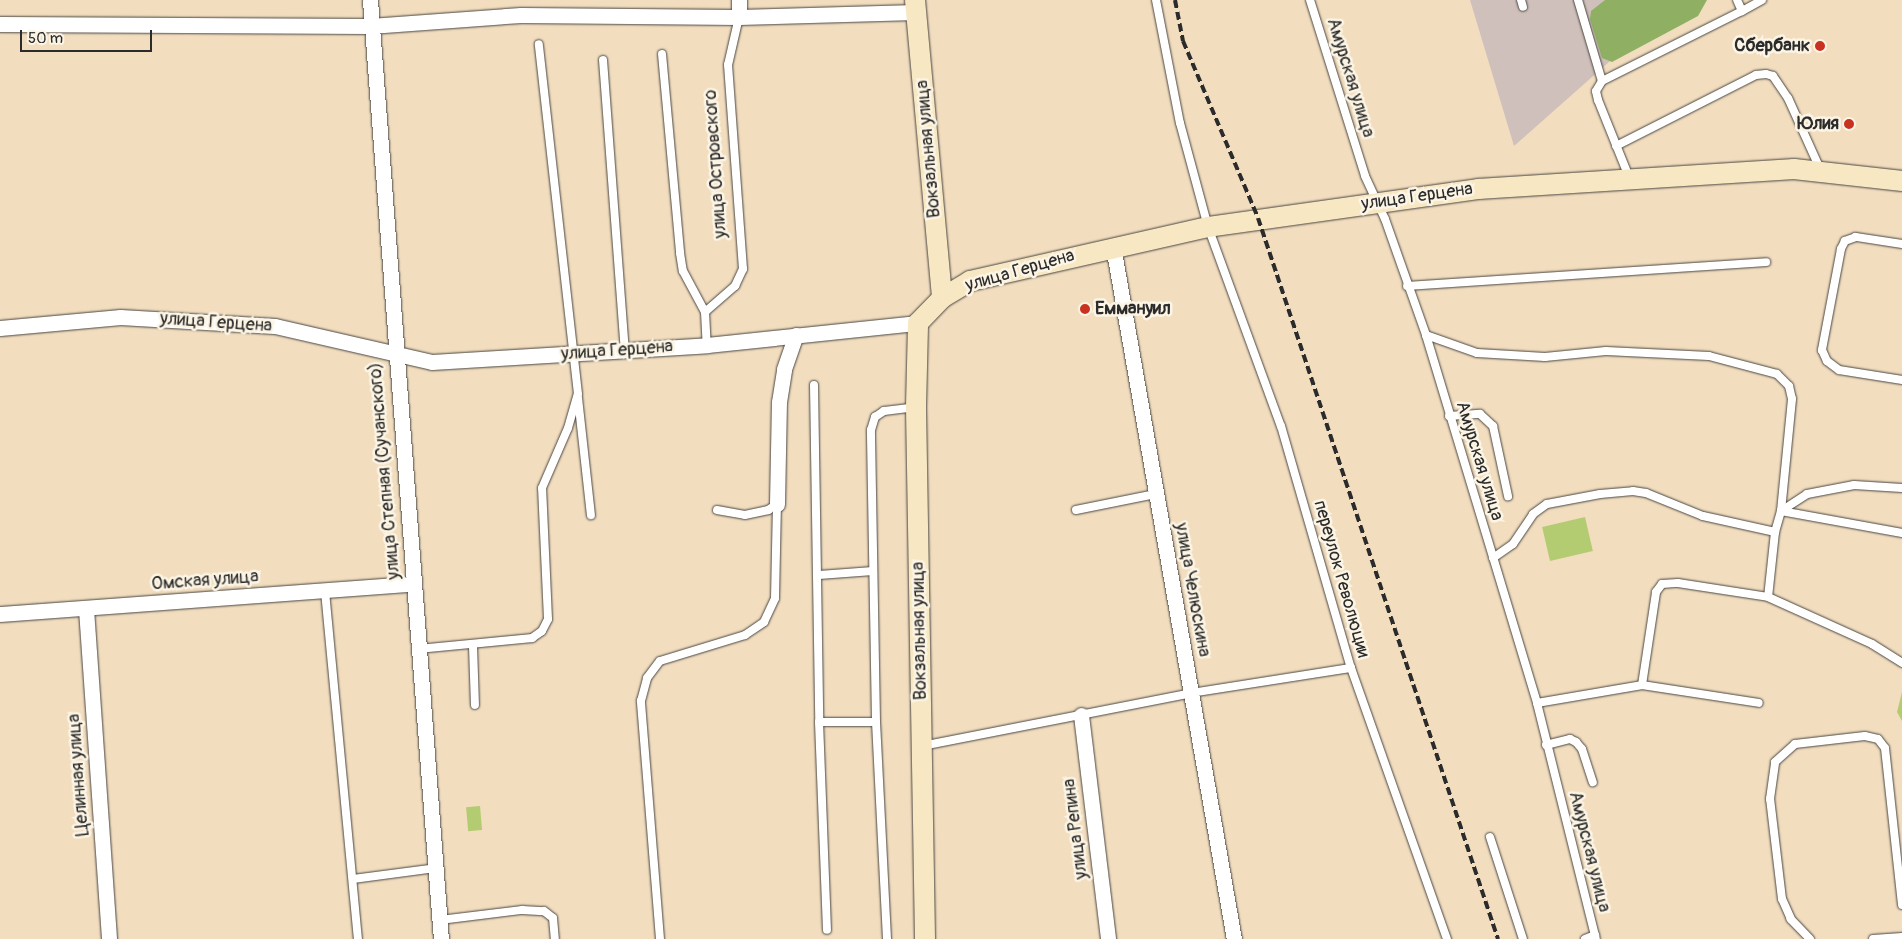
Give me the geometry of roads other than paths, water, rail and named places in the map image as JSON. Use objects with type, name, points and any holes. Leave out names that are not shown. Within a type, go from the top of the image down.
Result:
[{"type":"main road","name":"Вокзальная улица","points":[[916,6],[942,298]]},
{"type":"main road","name":"улица Герцена","points":[[918,323],[942,298],[970,281],[1113,246],[1208,227],[1378,202],[1478,189],[1729,171],[1794,169],[1902,181]]},
{"type":"main road","name":"Вокзальная улица","points":[[918,323],[916,407],[925,939]]},
{"type":"street","name":"улица Степная (Сучанского)","points":[[370,0],[370,26],[394,355],[437,868],[441,939]]},
{"type":"street","name":"улица Островского","points":[[739,0],[739,17]]},
{"type":"street","points":[[0,24],[370,26],[521,8],[739,17],[916,6]]},
{"type":"street","name":"улица Челюскина","points":[[1113,246],[1234,939]]},
{"type":"street","name":"улица Герцена","points":[[0,328],[120,317],[275,326],[394,355],[432,362],[574,355],[707,345],[918,323]]},
{"type":"street","points":[[777,504],[779,402],[784,369],[796,336]]},
{"type":"street","name":"Омская улица","points":[[0,614],[413,584]]},
{"type":"street","name":"Целинная улица","points":[[86,609],[109,939]]},
{"type":"street","name":"улица Репина","points":[[1081,715],[1108,939]]},
{"type":"lane","name":"переулок Революции","points":[[1156,0],[1180,123],[1208,227],[1281,426],[1351,668],[1447,939]]},
{"type":"lane","name":"Амурская улица","points":[[1310,0],[1365,176],[1378,202],[1426,335],[1537,703],[1595,937]]},
{"type":"lane","points":[[1578,0],[1602,80]]},
{"type":"lane","points":[[1737,0],[1742,11]]},
{"type":"lane","points":[[1629,178],[1598,100],[1596,91],[1602,80],[1762,0]]},
{"type":"lane","name":"улица Островского","points":[[705,312],[735,286],[743,269],[728,64],[739,17]]},
{"type":"lane","points":[[539,44],[591,515]]},
{"type":"lane","points":[[662,54],[680,253],[683,272],[705,312],[707,345]]},
{"type":"lane","points":[[603,60],[625,350]]},
{"type":"lane","points":[[1616,146],[1756,75],[1766,74],[1773,76],[1788,98],[1821,171]]},
{"type":"lane","points":[[1902,244],[1856,237],[1845,241],[1841,249],[1822,350],[1827,361],[1839,370],[1902,380]]},
{"type":"lane","points":[[1408,286],[1766,262]]},
{"type":"lane","points":[[1426,335],[1477,352],[1545,357],[1606,351],[1709,356],[1777,374],[1789,386],[1792,399],[1781,511],[1775,532],[1768,597]]},
{"type":"lane","points":[[814,385],[819,575],[819,722],[826,930]]},
{"type":"lane","points":[[418,649],[473,646],[532,638],[542,631],[548,619],[542,488],[568,428],[578,394]]},
{"type":"lane","points":[[887,939],[876,722],[871,430],[875,417],[884,411],[916,407]]},
{"type":"lane","points":[[1449,416],[1480,414],[1488,418],[1493,426],[1508,496]]},
{"type":"lane","points":[[1781,511],[1807,494],[1824,489],[1854,485],[1902,488]]},
{"type":"lane","points":[[1493,558],[1513,544],[1533,514],[1548,504],[1620,492],[1646,493],[1703,516],[1775,532]]},
{"type":"lane","points":[[1076,510],[1156,494]]},
{"type":"lane","points":[[717,510],[745,515],[768,510],[777,504]]},
{"type":"lane","points":[[660,939],[641,701],[647,678],[660,661],[745,635],[764,622],[775,598],[777,504]]},
{"type":"lane","points":[[1781,511],[1902,533]]},
{"type":"lane","points":[[819,575],[873,571]]},
{"type":"lane","points":[[1642,685],[1656,592],[1662,584],[1768,597],[1872,644],[1902,663]]},
{"type":"lane","points":[[325,591],[358,939]]},
{"type":"lane","points":[[473,646],[475,705]]},
{"type":"lane","points":[[922,746],[1191,693],[1351,668]]},
{"type":"lane","points":[[1537,703],[1642,685],[1759,703]]},
{"type":"lane","points":[[819,722],[876,722]]},
{"type":"lane","points":[[1810,939],[1790,919],[1782,899],[1770,799],[1775,762],[1795,744],[1865,736],[1878,739],[1886,748],[1902,905]]},
{"type":"lane","points":[[1546,745],[1570,739],[1576,742],[1582,749],[1593,782]]},
{"type":"lane","points":[[1490,837],[1523,939]]},
{"type":"lane","points":[[353,879],[437,868]]},
{"type":"lane","points":[[440,920],[522,910],[544,911],[553,918],[555,939]]},
{"type":"lane","points":[[1585,939],[1595,937]]},
{"type":"lane","points":[[1873,939],[1902,937]]},
{"type":"railway","points":[[1175,0],[1183,41],[1258,218],[1498,939]]},
{"type":"place","name":"Сбербанк","points":[[1820,46]]},
{"type":"place","name":"Юлия","points":[[1849,124]]},
{"type":"place","name":"Еммануил","points":[[1085,309]]}]
